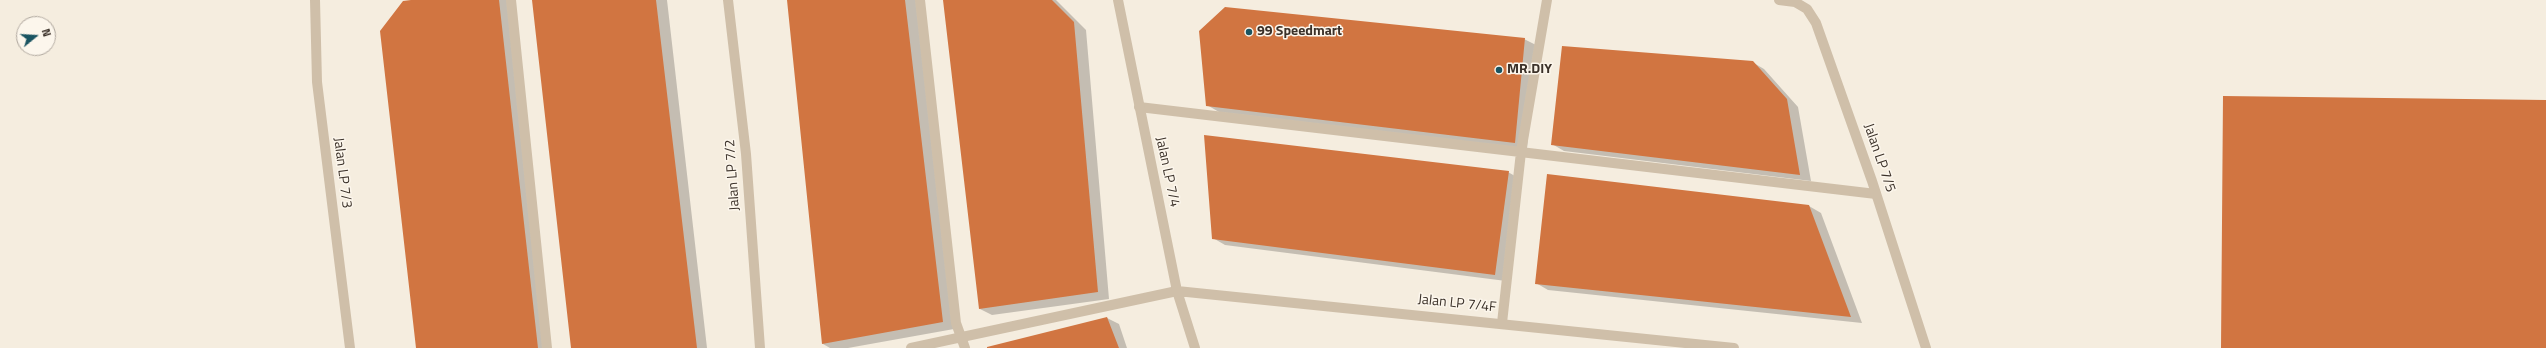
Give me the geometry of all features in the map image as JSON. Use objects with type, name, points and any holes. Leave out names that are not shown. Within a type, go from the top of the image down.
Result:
[{"type":"street","name":"Jalan LP 7/3","points":[[315,0],[317,82],[350,348]]},
{"type":"street","points":[[511,0],[547,348]]},
{"type":"street","name":"Jalan LP 7/2","points":[[728,0],[746,154],[760,348]]},
{"type":"street","points":[[920,0],[956,323],[963,343]]},
{"type":"street","name":"Jalan LP 7/4","points":[[1118,0],[1177,291],[1195,348]]},
{"type":"street","points":[[1502,323],[1521,152],[1547,0]]},
{"type":"street","name":"Jalan LP 7/5","points":[[1779,0],[1795,2],[1806,9],[1816,23],[1876,194],[1926,348]]},
{"type":"street","points":[[1139,107],[1876,194]]},
{"type":"street","name":"Jalan LP 7/4F","points":[[911,348],[963,343],[1177,291],[1502,323],[1734,348]]},
{"type":"building","points":[[499,0],[538,348],[416,348],[380,31],[403,1]]},
{"type":"building","points":[[532,0],[656,0],[697,348],[571,348]]},
{"type":"building","points":[[787,0],[905,0],[943,322],[822,344]]},
{"type":"building","points":[[943,0],[1052,0],[1074,22],[1098,292],[979,309]]},
{"type":"building","points":[[1225,7],[1525,38],[1515,143],[1206,106],[1199,31]]},
{"type":"building","points":[[1562,46],[1753,61],[1787,99],[1800,175],[1551,145]]},
{"type":"building","points":[[2223,96],[2546,100],[2546,348],[2221,348]]},
{"type":"building","points":[[1204,135],[1509,171],[1495,275],[1212,239]]},
{"type":"building","points":[[1547,174],[1809,205],[1851,317],[1535,284]]},
{"type":"building","points":[[1107,317],[1119,348],[987,348],[987,347]]},
{"type":"place","name":"99 Speedmart","points":[[1249,32]]},
{"type":"place","name":"MR.DIY","points":[[1499,70]]}]
